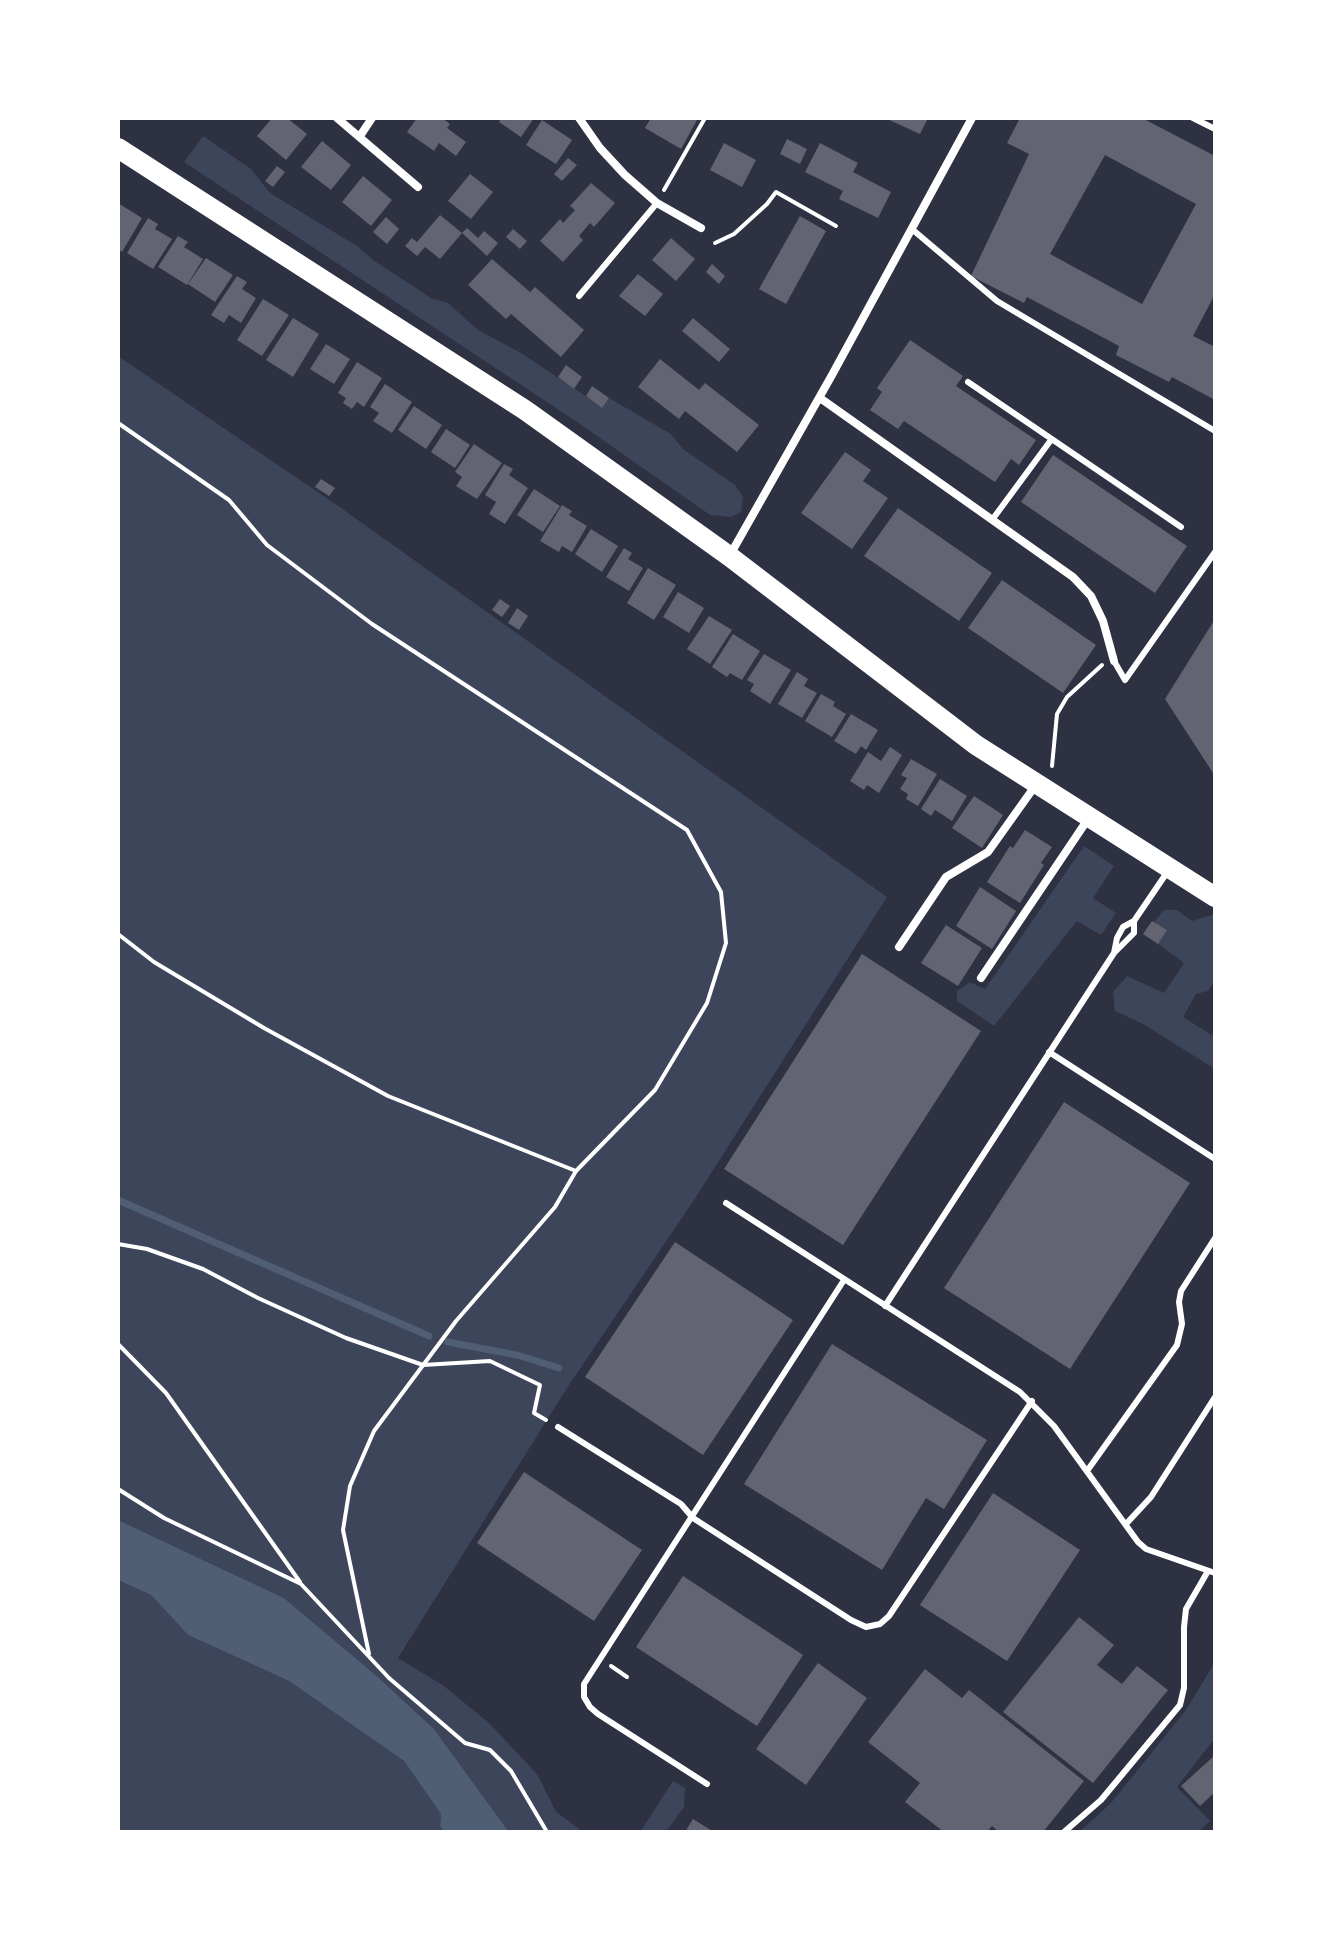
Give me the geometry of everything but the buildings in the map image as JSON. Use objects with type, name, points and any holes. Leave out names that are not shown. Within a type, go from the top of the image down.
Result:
[{"type":"main road","points":[[118,148],[525,410],[729,556],[953,728],[1215,897]]},
{"type":"street","points":[[337,118],[418,187]]},
{"type":"street","points":[[360,136],[372,118]]},
{"type":"street","points":[[579,118],[608,157],[657,203],[701,228]]},
{"type":"street","points":[[729,556],[820,398],[972,118]]},
{"type":"street","points":[[820,398],[1073,577],[1091,596],[1103,621],[1113,658]]},
{"type":"street","points":[[899,947],[946,877],[988,852],[1036,784]]},
{"type":"street","points":[[981,978],[1089,817]]},
{"type":"lane","points":[[1193,118],[1215,129]]},
{"type":"lane","points":[[579,296],[657,203]]},
{"type":"lane","points":[[913,230],[997,301],[1215,431]]},
{"type":"lane","points":[[968,382],[1181,527]]},
{"type":"lane","points":[[992,520],[1051,440]]},
{"type":"lane","points":[[1113,658],[1125,680],[1215,552]]},
{"type":"lane","points":[[885,1306],[1114,953],[1134,933],[1134,921],[1169,869]]},
{"type":"lane","points":[[1049,1052],[1215,1159]]},
{"type":"lane","points":[[726,1203],[1032,1401],[1054,1426],[1138,1542],[1146,1549],[1212,1572],[1186,1609],[1184,1688],[1180,1705],[1101,1800],[1064,1832]]},
{"type":"lane","points":[[1087,1471],[1177,1345],[1182,1324],[1181,1291],[1215,1238]]},
{"type":"lane","points":[[707,1784],[598,1714],[584,1697],[584,1684],[844,1280]]},
{"type":"lane","points":[[1126,1524],[1151,1497],[1215,1397]]},
{"type":"lane","points":[[558,1427],[681,1504],[693,1518],[866,1627],[880,1624],[889,1616],[1032,1401]]},
{"type":"path","points":[[657,203],[705,118]]},
{"type":"path","points":[[715,243],[734,234],[776,192],[836,226]]},
{"type":"path","points":[[118,423],[229,500],[267,545],[372,624],[687,830],[721,892],[726,943],[707,1003],[655,1090],[576,1171],[555,1207],[456,1321],[374,1431],[350,1486],[343,1530],[369,1654]]},
{"type":"path","points":[[1052,766],[1057,714],[1067,697],[1113,658]]},
{"type":"path","points":[[118,934],[154,962],[264,1028],[388,1096],[576,1171]]},
{"type":"path","points":[[118,1244],[147,1249],[203,1269],[346,1338],[423,1365],[490,1361],[540,1385],[534,1413],[558,1427]]},
{"type":"path","points":[[118,1344],[166,1393],[301,1584],[389,1678],[465,1743],[490,1750],[511,1771],[547,1832]]},
{"type":"path","points":[[118,1489],[164,1518],[301,1584]]},
{"type":"shaded area","points":[[203,136],[251,169],[270,193],[357,246],[431,298],[448,303],[478,330],[521,353],[602,407],[609,398],[671,434],[683,449],[735,485],[743,497],[741,512],[731,517],[710,515],[577,422],[184,162]]},
{"type":"shaded area","points":[[118,356],[341,508],[887,897],[694,1200],[567,1388],[398,1658],[444,1686],[490,1724],[537,1774],[556,1812],[584,1832],[509,1832],[434,1729],[284,1598],[118,1520]]},
{"type":"shaded area","points":[[1084,846],[1114,866],[1093,898],[1116,913],[1101,935],[1077,921],[994,1026],[957,1001],[957,991],[970,982],[985,989]]},
{"type":"shaded area","points":[[1164,910],[1177,910],[1192,921],[1215,914],[1215,980],[1208,991],[1196,994],[1183,1017],[1215,1037],[1215,1069],[1143,1024],[1115,1011],[1113,992],[1127,976],[1164,993],[1184,963],[1158,944],[1154,922]]},
{"type":"shaded area","points":[[118,1520],[284,1598],[434,1729],[509,1832],[444,1832],[440,1826],[441,1814],[404,1761],[289,1681],[188,1635],[151,1595],[118,1580]]},
{"type":"shaded area","points":[[118,1580],[151,1595],[188,1635],[289,1681],[404,1761],[441,1814],[440,1826],[444,1832],[118,1832]]},
{"type":"shaded area","points":[[1215,1662],[1215,1738],[1177,1787],[1210,1821],[1198,1832],[1079,1832],[1111,1803],[1186,1710]]},
{"type":"shaded area","points":[[673,1781],[685,1788],[684,1807],[666,1832],[640,1832]]},
{"type":"waterway","points":[[118,1200],[429,1336]]},
{"type":"waterway","points":[[448,1342],[517,1355],[559,1368]]}]
